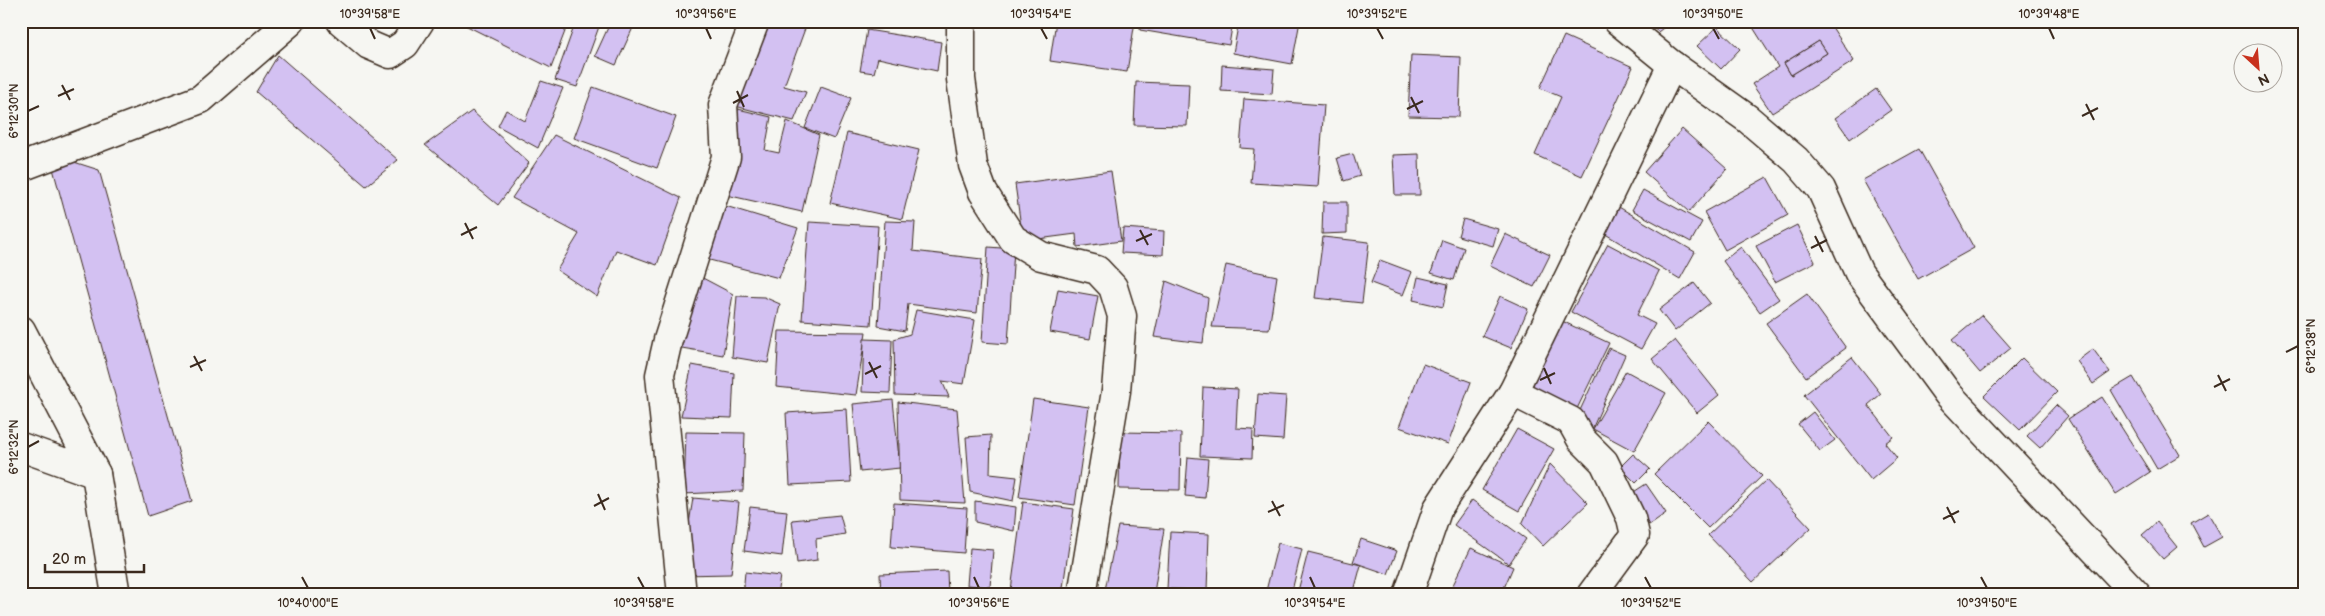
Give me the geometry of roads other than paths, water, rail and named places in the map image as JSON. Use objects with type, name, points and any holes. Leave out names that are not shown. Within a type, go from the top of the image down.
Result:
[{"type":"street","points":[[21,167],[201,99],[291,21]]},
{"type":"street","points":[[341,21],[369,45],[390,54],[405,44],[420,21]]},
{"type":"street","points":[[682,595],[660,375],[668,340],[726,157],[723,105],[755,21]]},
{"type":"street","points":[[961,21],[961,79],[973,165],[982,192],[1013,239],[1041,256],[1097,270],[1113,287],[1122,316],[1116,391],[1082,595]]},
{"type":"street","points":[[1618,21],[1672,65],[1748,119],[1796,160],[1821,189],[1859,273],[1948,394],[2137,595]]},
{"type":"street","points":[[1408,595],[1438,508],[1513,392],[1672,65]]},
{"type":"street","points":[[21,330],[96,474],[116,595]]},
{"type":"street","points":[[1513,392],[1570,421],[1580,439],[1604,462],[1632,518],[1635,535],[1590,595]]},
{"type":"street","points":[[21,447],[96,474]]}]
